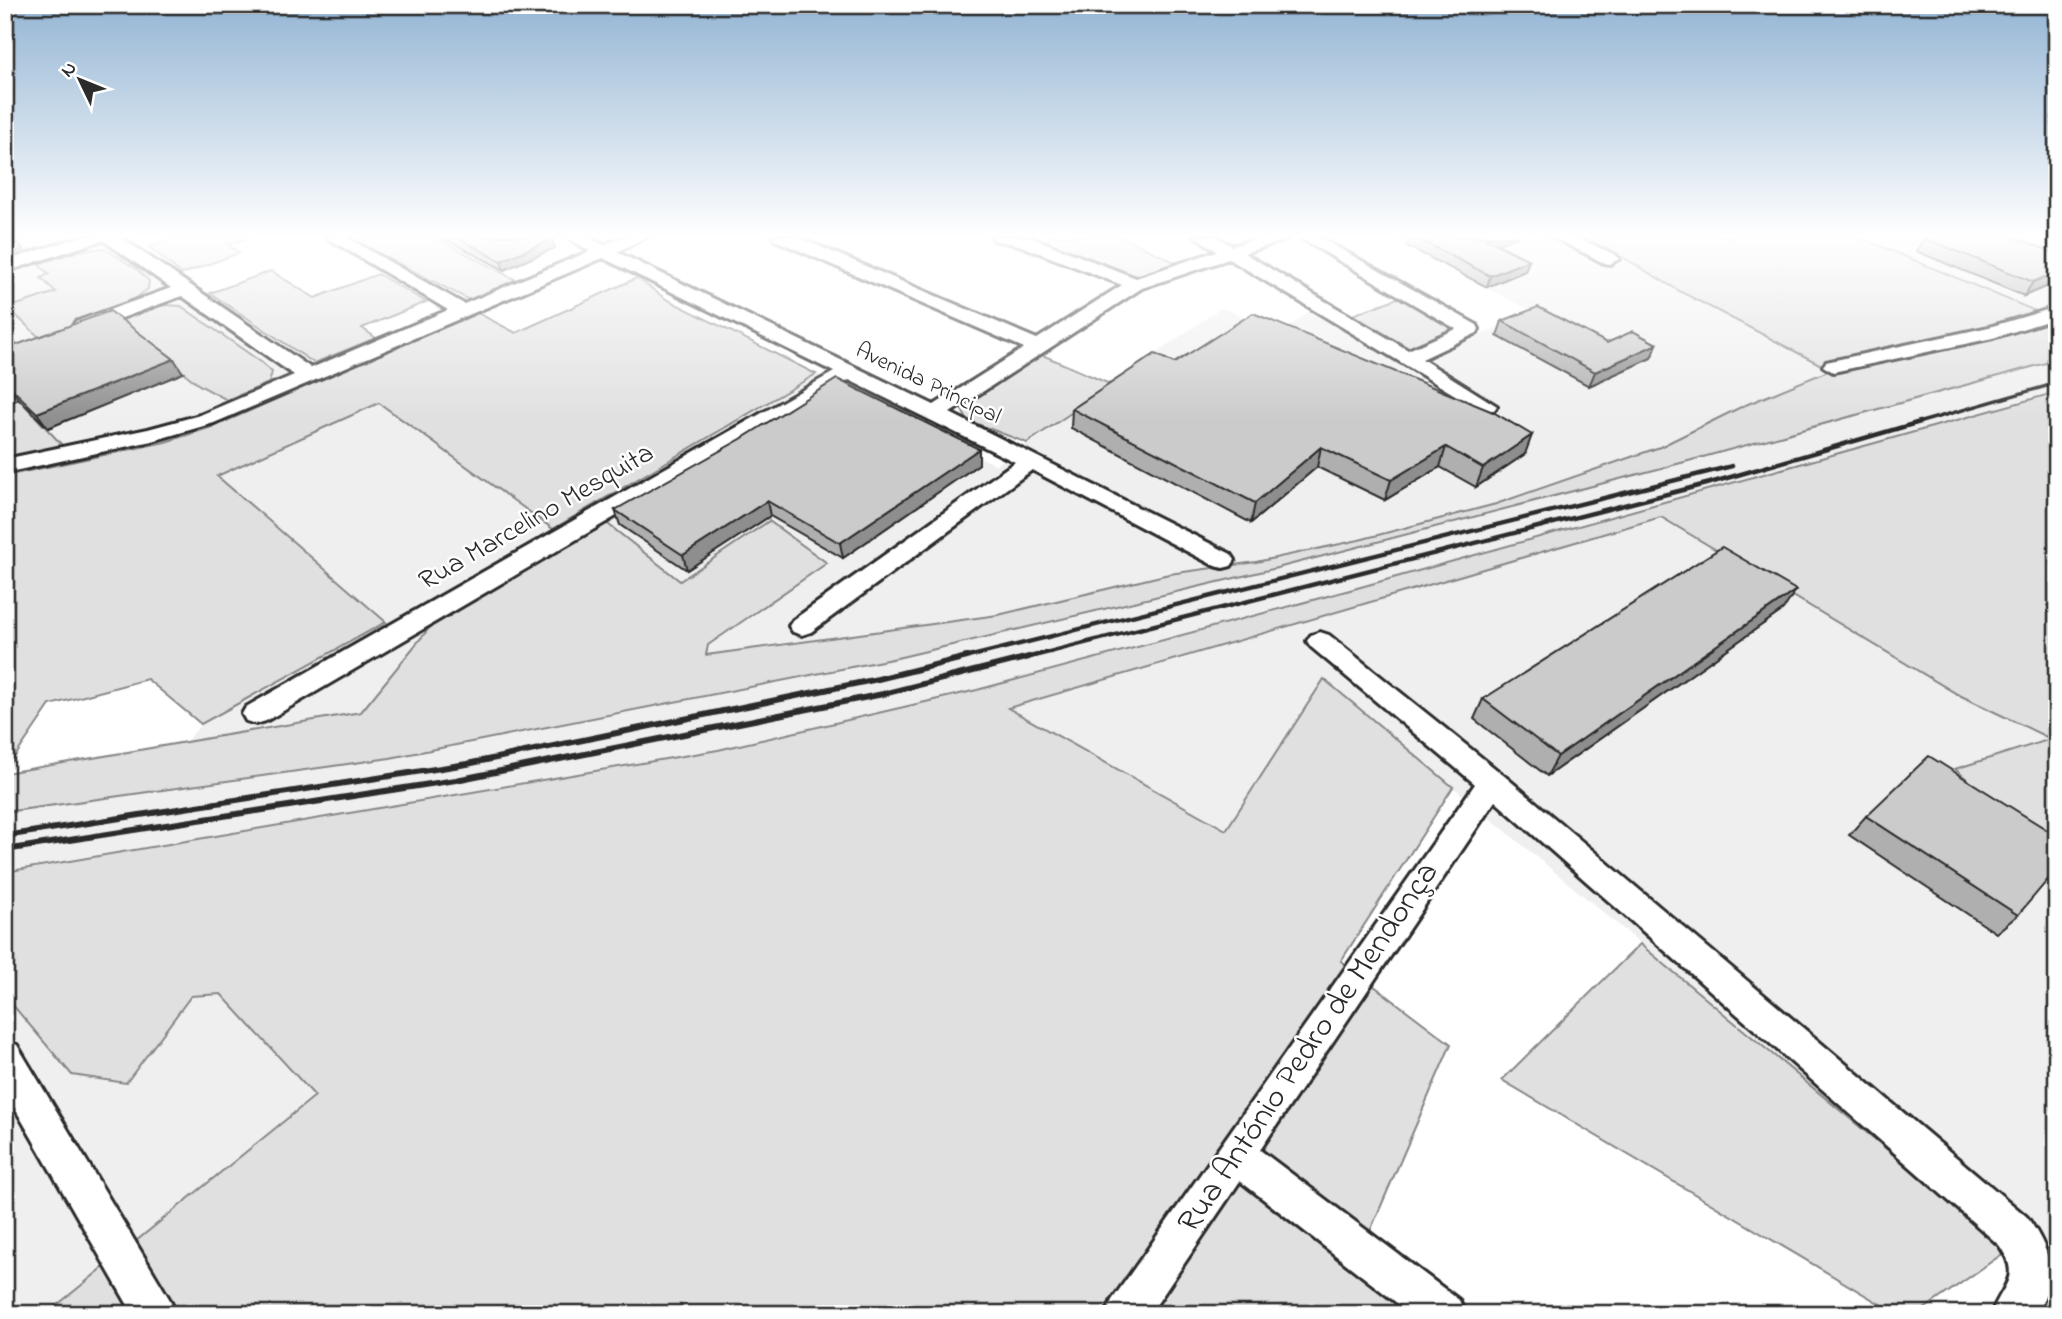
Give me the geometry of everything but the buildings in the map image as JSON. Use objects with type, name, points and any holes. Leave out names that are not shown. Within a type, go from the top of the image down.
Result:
[{"type":"street","points":[[69,331],[161,298]]},
{"type":"street","points":[[196,298],[309,376]]},
{"type":"street","points":[[439,298],[461,310]]},
{"type":"street","points":[[5,466],[181,428],[490,298]]},
{"type":"street","name":"Avenida Principal","points":[[696,298],[1030,461],[1223,560]]},
{"type":"street","points":[[925,298],[1039,346]]},
{"type":"street","points":[[933,415],[1115,298]]},
{"type":"street","points":[[1306,298],[1488,406]]},
{"type":"street","points":[[1407,358],[1471,329],[1415,298]]},
{"type":"street","points":[[1833,366],[1993,332],[2057,312]]},
{"type":"street","name":"Rua Marcelino Mesquita","points":[[256,714],[847,373]]},
{"type":"street","points":[[802,626],[1030,461]]},
{"type":"street","points":[[1320,641],[1492,782],[2013,1231],[2022,1243],[2032,1273],[2025,1297],[2011,1314]]},
{"type":"street","name":"Rua António Pedro de Mendonça","points":[[1126,1314],[1492,782]]},
{"type":"street","points":[[5,1057],[156,1314]]},
{"type":"street","points":[[1236,1155],[1445,1314]]},
{"type":"shaded area","points":[[5,298],[212,298],[328,378],[215,426],[165,442],[5,476]]},
{"type":"shaded area","points":[[39,298],[137,298],[127,305],[39,337],[8,308]]},
{"type":"shaded area","points":[[217,298],[418,298],[426,302],[362,328],[376,338],[314,363]]},
{"type":"shaded area","points":[[594,298],[664,298],[816,374],[553,529],[379,403],[217,476],[386,622],[201,724],[147,679],[50,705],[5,771],[5,476],[165,442],[215,426],[476,312],[516,333]]},
{"type":"shaded area","points":[[1401,298],[1457,330],[1406,350],[1350,316]]},
{"type":"shaded area","points":[[1505,298],[1692,298],[1832,370],[1743,406],[1660,447],[1496,504],[1359,540],[1256,562],[1169,574],[998,615],[705,655],[186,742],[201,724],[386,622],[216,476],[379,403],[553,529],[816,374],[996,465],[1221,308],[1284,331],[1312,309],[1408,366],[1533,312]]},
{"type":"shaded area","points":[[1692,298],[2003,298],[2057,320],[2057,360],[1681,463],[1277,568],[897,658],[390,758],[5,812],[5,773],[361,712],[434,622],[604,521],[680,581],[769,521],[827,563],[708,645],[706,655],[998,615],[1169,574],[1256,562],[1359,540],[1496,504],[1660,447],[1743,406],[1831,370]]},
{"type":"shaded area","points":[[2002,298],[2057,298],[2057,320]]},
{"type":"shaded area","points":[[181,306],[261,362],[272,372],[269,383],[227,400],[199,385],[118,319],[147,308]]},
{"type":"shaded area","points":[[1040,354],[1112,385],[1027,443],[967,420],[961,408]]},
{"type":"shaded area","points":[[2057,360],[2057,392],[1350,590],[977,690],[718,750],[5,872],[5,812],[390,758],[897,658],[1277,568],[1681,463]]},
{"type":"shaded area","points":[[2057,392],[2057,735],[2052,740],[2057,743],[2057,841],[1955,769],[2051,739],[1957,694],[1661,517],[1008,708],[1226,830],[1324,679],[1453,787],[1341,961],[1451,1044],[1355,1266],[1414,1314],[46,1314],[315,1096],[221,994],[191,996],[126,1083],[72,1075],[5,996],[5,872],[718,750],[977,690],[1350,590]]},
{"type":"shaded area","points":[[19,399],[62,445],[5,459],[5,404]]},
{"type":"shaded area","points":[[1661,517],[1957,694],[2052,740],[2057,735],[2057,1290],[1324,680],[1226,830],[1007,708]]},
{"type":"shaded area","points":[[1640,944],[2008,1250],[1917,1314],[1897,1314],[1502,1080]]},
{"type":"shaded area","points":[[221,994],[315,1096],[46,1314],[5,1314],[5,996],[72,1075],[126,1083],[191,996]]},
{"type":"railway","points":[[1914,424],[2057,383]]},
{"type":"railway","points":[[1022,659],[1710,483],[1920,422]]},
{"type":"railway","points":[[960,659],[1732,466]]},
{"type":"railway","points":[[5,836],[467,764],[878,679],[967,657]]},
{"type":"railway","points":[[5,850],[456,780],[883,694],[1029,657]]}]
